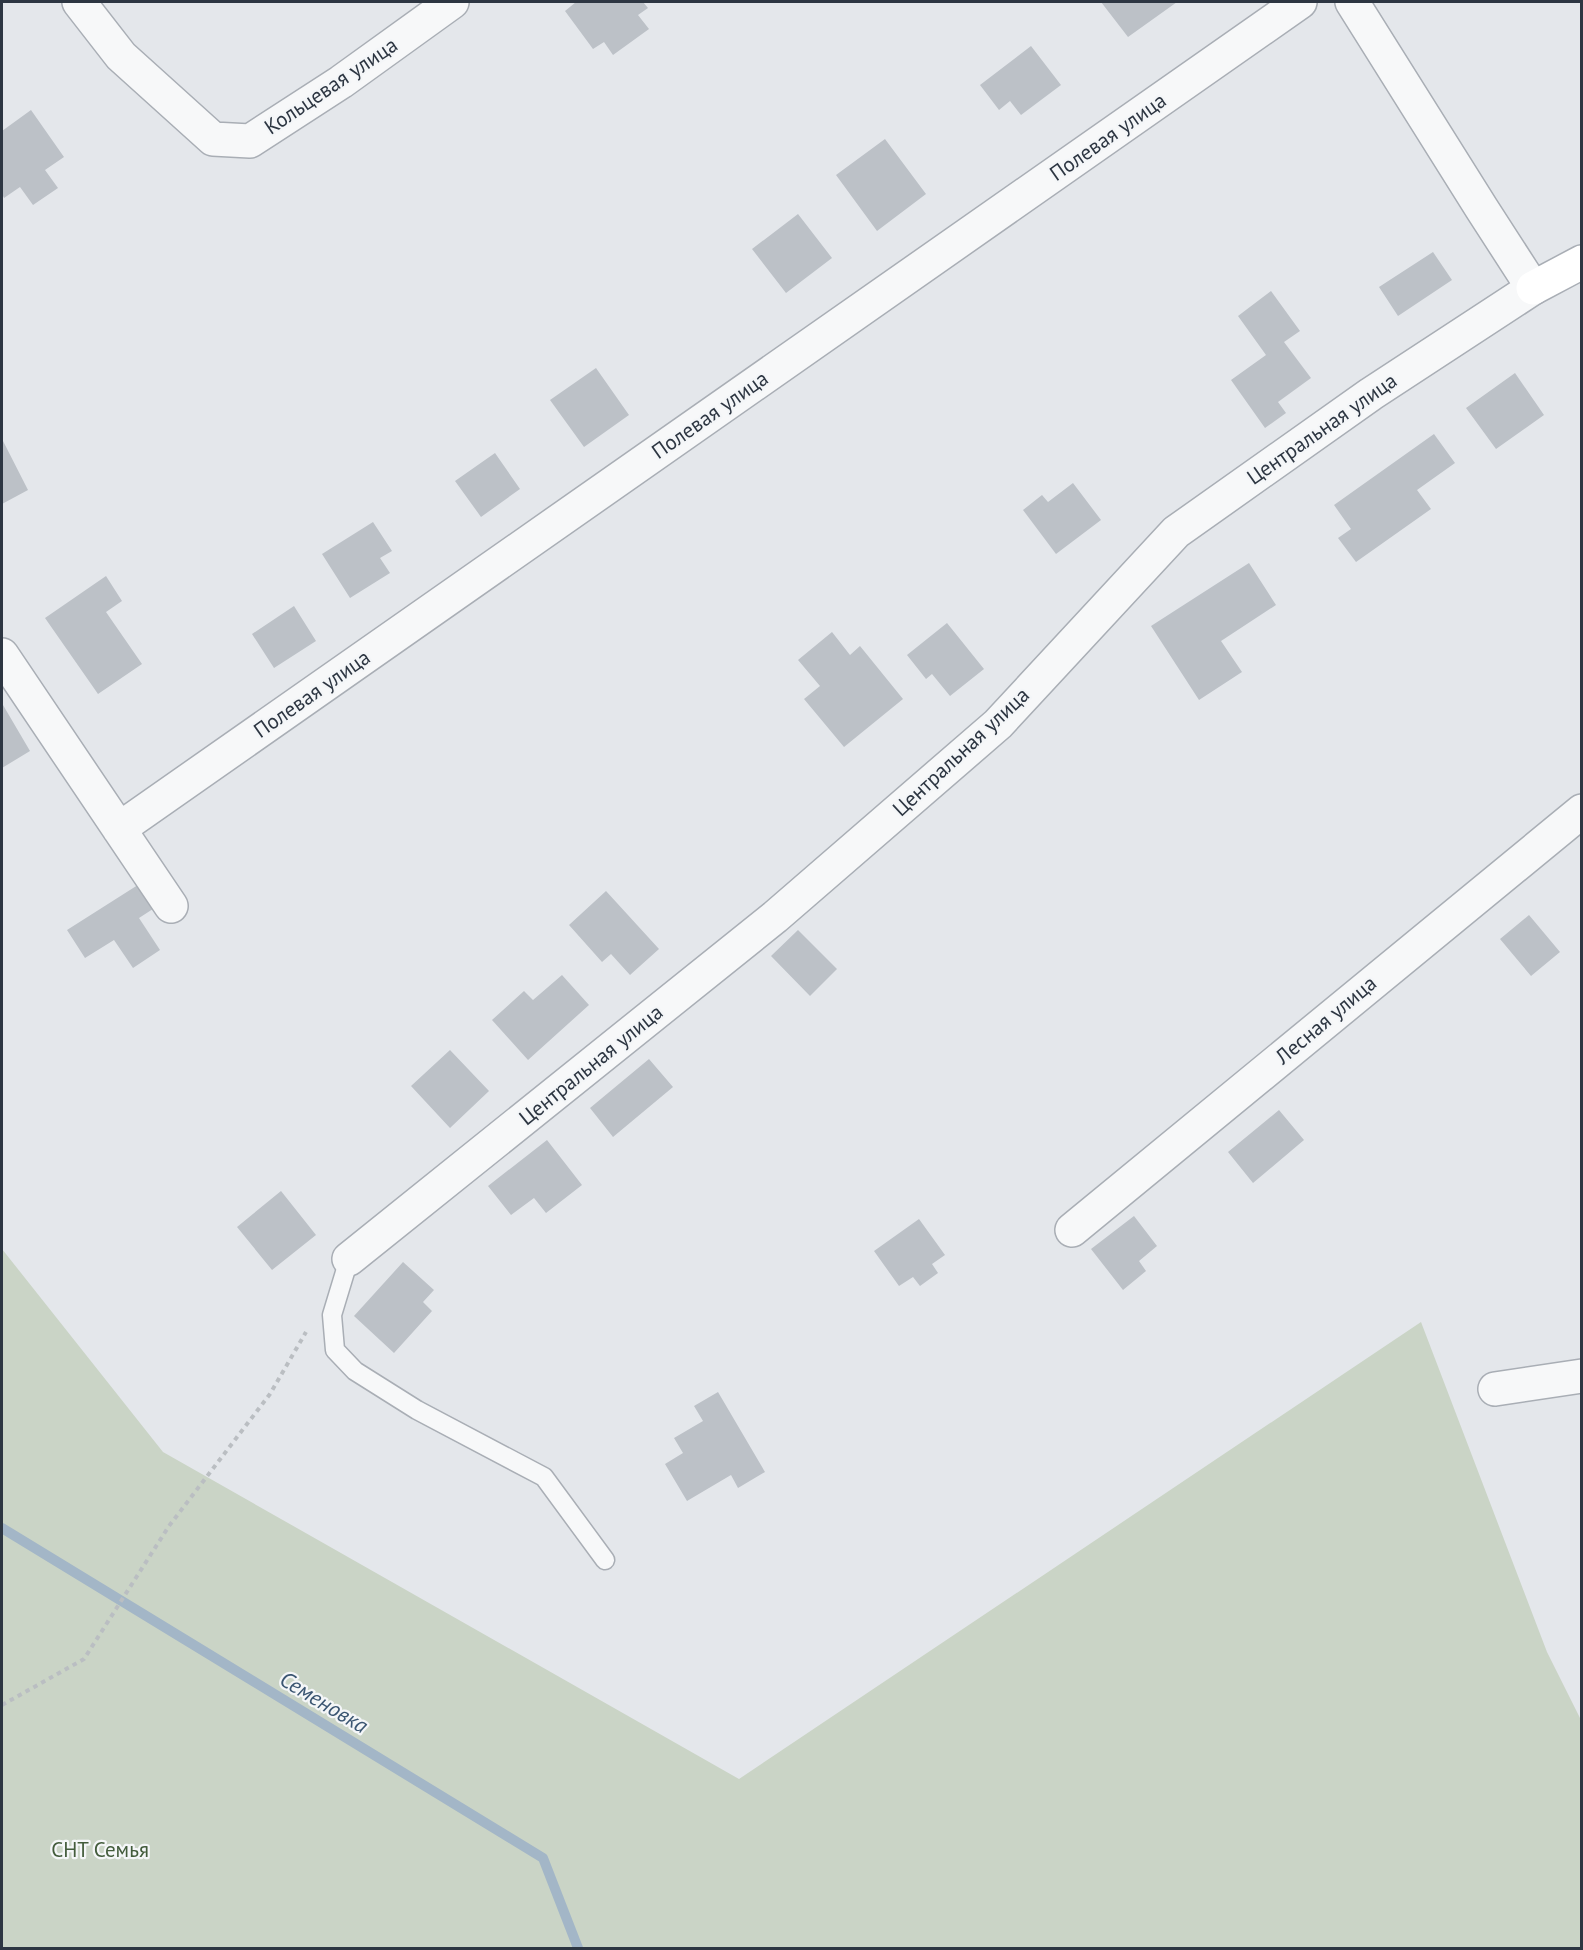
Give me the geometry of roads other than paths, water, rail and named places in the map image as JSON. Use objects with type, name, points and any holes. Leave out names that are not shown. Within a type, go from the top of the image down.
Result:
[{"type":"street","name":"Кольцевая улица","points":[[79,2],[122,56],[213,139],[250,141],[341,82],[452,2]]},
{"type":"street","name":"Полевая улица","points":[[119,830],[1300,2]]},
{"type":"street","points":[[1352,2],[1533,288]]},
{"type":"street","name":"Центральная улица","points":[[349,1259],[775,917],[998,724],[1176,532],[1371,394],[1533,288],[1581,262]]},
{"type":"street","points":[[2,655],[171,906]]},
{"type":"street","name":"Лесная улица","points":[[1072,1230],[1581,811]]},
{"type":"street","points":[[1495,1389],[1581,1377]]},
{"type":"lane","points":[[349,1259],[333,1315],[335,1350],[355,1371],[417,1410],[544,1477],[605,1560]]},
{"type":"waterway","name":"Семеновка","points":[[2,1528],[543,1858],[578,1948]]},
{"type":"park label","name":"СНТ Семья","points":[[100,1850]]}]
